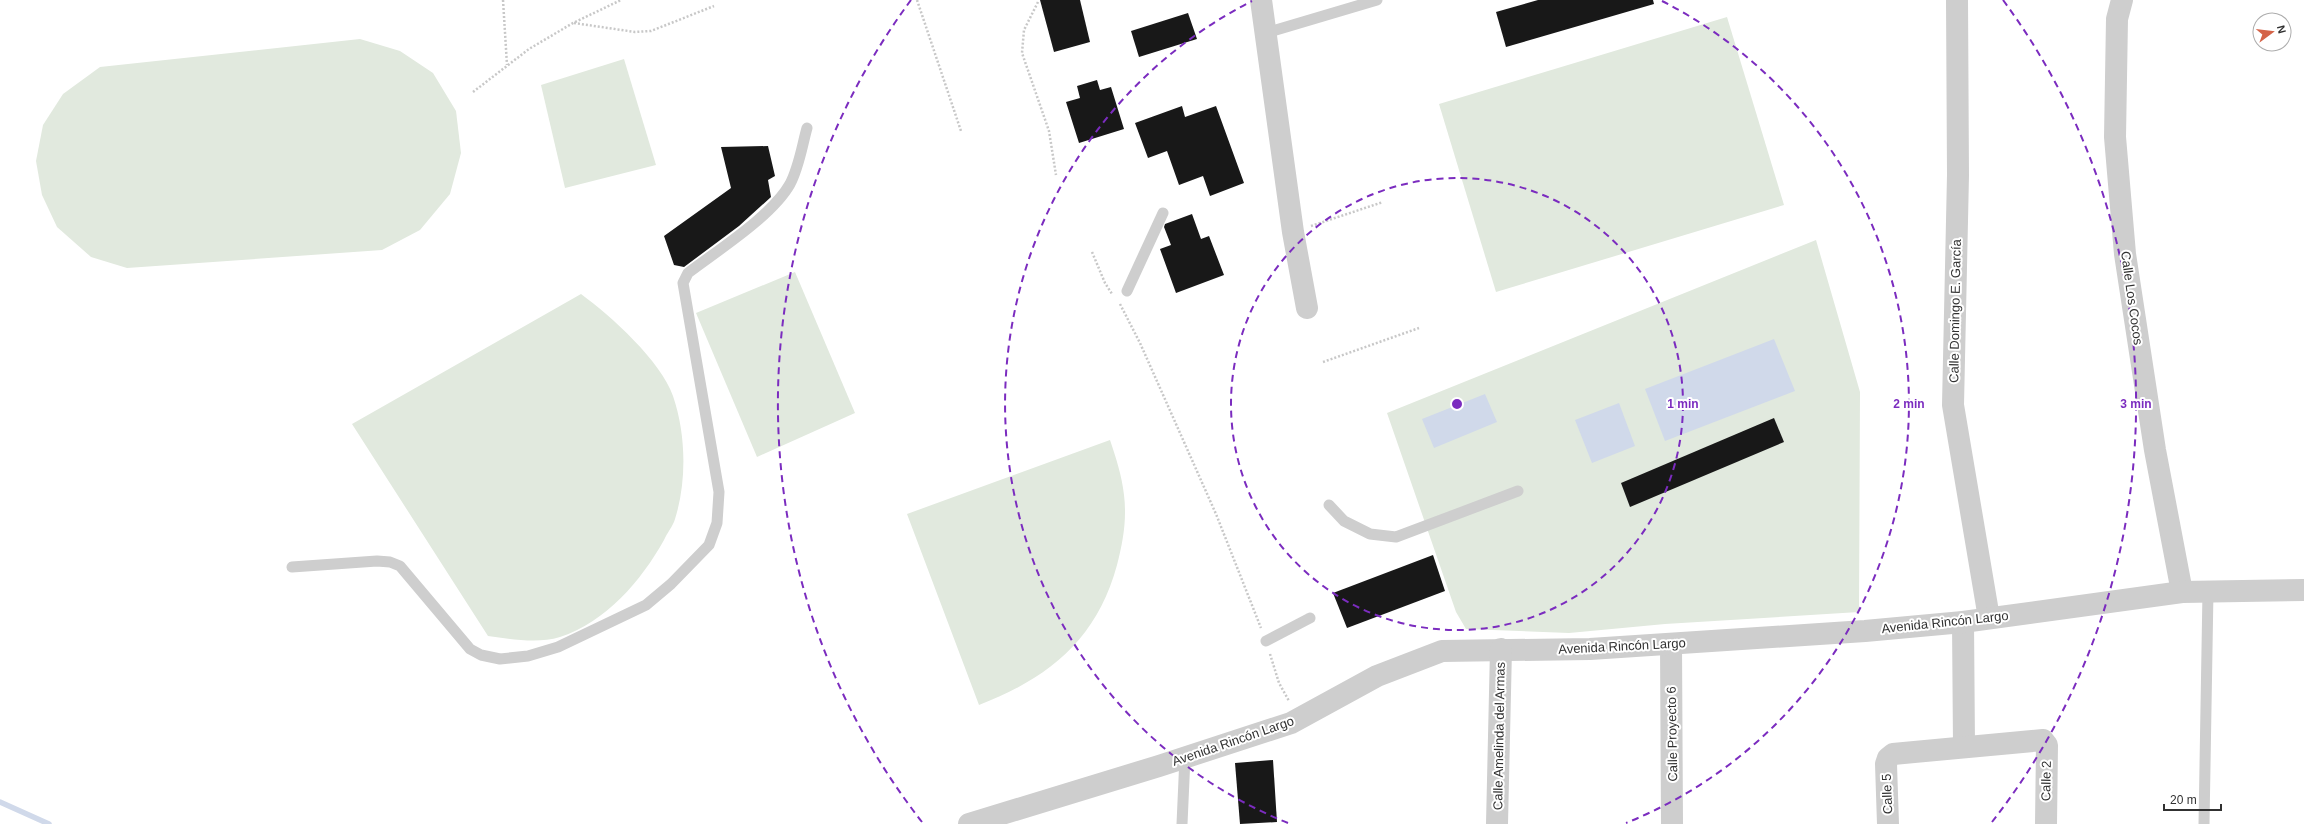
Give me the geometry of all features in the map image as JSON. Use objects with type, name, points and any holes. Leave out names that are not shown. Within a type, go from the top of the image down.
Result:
[{"type":"street","points":[[1261,0],[1293,232],[1307,308]]},
{"type":"street","name":"Calle Domingo E. García","points":[[1957,0],[1958,175],[1954,405],[1989,618]]},
{"type":"street","name":"Calle Los Cocos","points":[[2122,0],[2117,19],[2116,138],[2125,254],[2155,450],[2182,592]]},
{"type":"street","name":"Avenida Rincón Largo","points":[[969,824],[1004,818],[1300,718],[1377,676],[1442,651],[1501,649],[1590,649],[1865,631],[1963,622],[2182,592],[2304,590]]},
{"type":"street","points":[[1963,622],[1964,746]]},
{"type":"street","name":"Calle Proyecto 6","points":[[1671,644],[1672,824]]},
{"type":"street","name":"Calle Amelinda del Armas","points":[[1498,824],[1501,649]]},
{"type":"street","name":"Calle 2","points":[[1964,746],[2042,740],[2047,744],[2046,824]]},
{"type":"street","name":"Calle 5","points":[[1888,824],[1886,764],[1888,758],[1893,754],[1964,746]]},
{"type":"lane","points":[[1266,33],[1377,0]]},
{"type":"lane","points":[[292,567],[377,561],[390,562],[400,566],[470,649],[482,655],[500,658],[528,656],[558,647],[646,605],[671,584],[709,545],[717,523],[719,492],[683,283],[688,273],[750,226],[782,196],[796,170],[807,128]]},
{"type":"lane","points":[[1127,291],[1163,212]]},
{"type":"lane","points":[[1329,505],[1344,521],[1370,534],[1396,537],[1518,491]]},
{"type":"lane","points":[[2204,824],[2208,591]]},
{"type":"lane","points":[[1266,641],[1310,618]]},
{"type":"lane","points":[[1182,824],[1185,757]]},
{"type":"path","points":[[503,0],[507,65]]},
{"type":"path","points":[[472,92],[529,48],[574,22],[621,0]]},
{"type":"path","points":[[917,0],[961,131]]},
{"type":"path","points":[[1038,2],[1024,30],[1022,53],[1049,131],[1056,175]]},
{"type":"path","points":[[574,22],[635,32],[651,31],[714,6]]},
{"type":"path","points":[[1293,232],[1383,202]]},
{"type":"path","points":[[1092,252],[1105,283],[1140,343],[1216,514],[1266,641],[1279,683],[1300,718]]},
{"type":"path","points":[[1119,305],[1127,291]]},
{"type":"path","points":[[1323,362],[1419,328]]},
{"type":"shaded area","points":[[1727,17],[1784,205],[1496,292],[1439,104]]},
{"type":"shaded area","points":[[360,39],[400,51],[433,73],[456,111],[461,153],[450,194],[420,230],[382,250],[127,268],[91,257],[57,227],[42,195],[36,161],[43,125],[63,94],[100,67]]},
{"type":"shaded area","points":[[624,59],[656,165],[565,188],[541,85]]},
{"type":"shaded area","points":[[1816,240],[1860,392],[1859,612],[1665,624],[1569,633],[1466,629],[1456,612],[1387,413]]},
{"type":"shaded area","points":[[795,272],[855,413],[757,457],[696,313]]},
{"type":"shaded area","points":[[581,294],[606,314],[647,354],[667,382],[673,396],[683,442],[682,489],[675,519],[655,555],[633,585],[607,611],[592,621],[577,630],[551,639],[533,641],[488,636],[352,424]]},
{"type":"shaded area","points":[[1110,440],[1122,481],[1125,504],[1125,522],[1117,565],[1108,591],[1097,614],[1083,635],[1067,653],[1048,668],[1027,682],[979,705],[907,514]]},
{"type":"water","points":[[1774,339],[1795,391],[1665,441],[1645,389]]},
{"type":"water","points":[[1485,394],[1497,422],[1434,448],[1422,419]]},
{"type":"water","points":[[1619,403],[1635,446],[1592,463],[1575,420]]},
{"type":"building","points":[[1040,0],[1080,0],[1090,42],[1054,52]]},
{"type":"building","points":[[1538,0],[1653,0],[1654,4],[1506,47],[1496,12]]},
{"type":"building","points":[[1188,13],[1197,39],[1139,57],[1131,31]]},
{"type":"building","points":[[1097,80],[1100,90],[1111,87],[1124,129],[1079,143],[1066,102],[1080,98],[1077,86]]},
{"type":"building","points":[[1182,106],[1185,117],[1216,106],[1244,183],[1210,196],[1203,176],[1179,185],[1167,151],[1148,158],[1135,123]]},
{"type":"building","points":[[768,146],[775,176],[768,180],[771,197],[739,226],[684,267],[674,265],[664,236],[731,188],[721,147]]},
{"type":"building","points":[[1192,214],[1201,239],[1209,236],[1224,275],[1176,293],[1160,249],[1171,245],[1164,227],[1165,224]]},
{"type":"building","points":[[1774,418],[1784,442],[1630,507],[1621,483]]},
{"type":"building","points":[[1433,555],[1445,591],[1347,628],[1333,593]]},
{"type":"building","points":[[1273,760],[1277,822],[1240,824],[1235,763]]},
{"type":"waterway","points":[[0,802],[49,824]]}]
